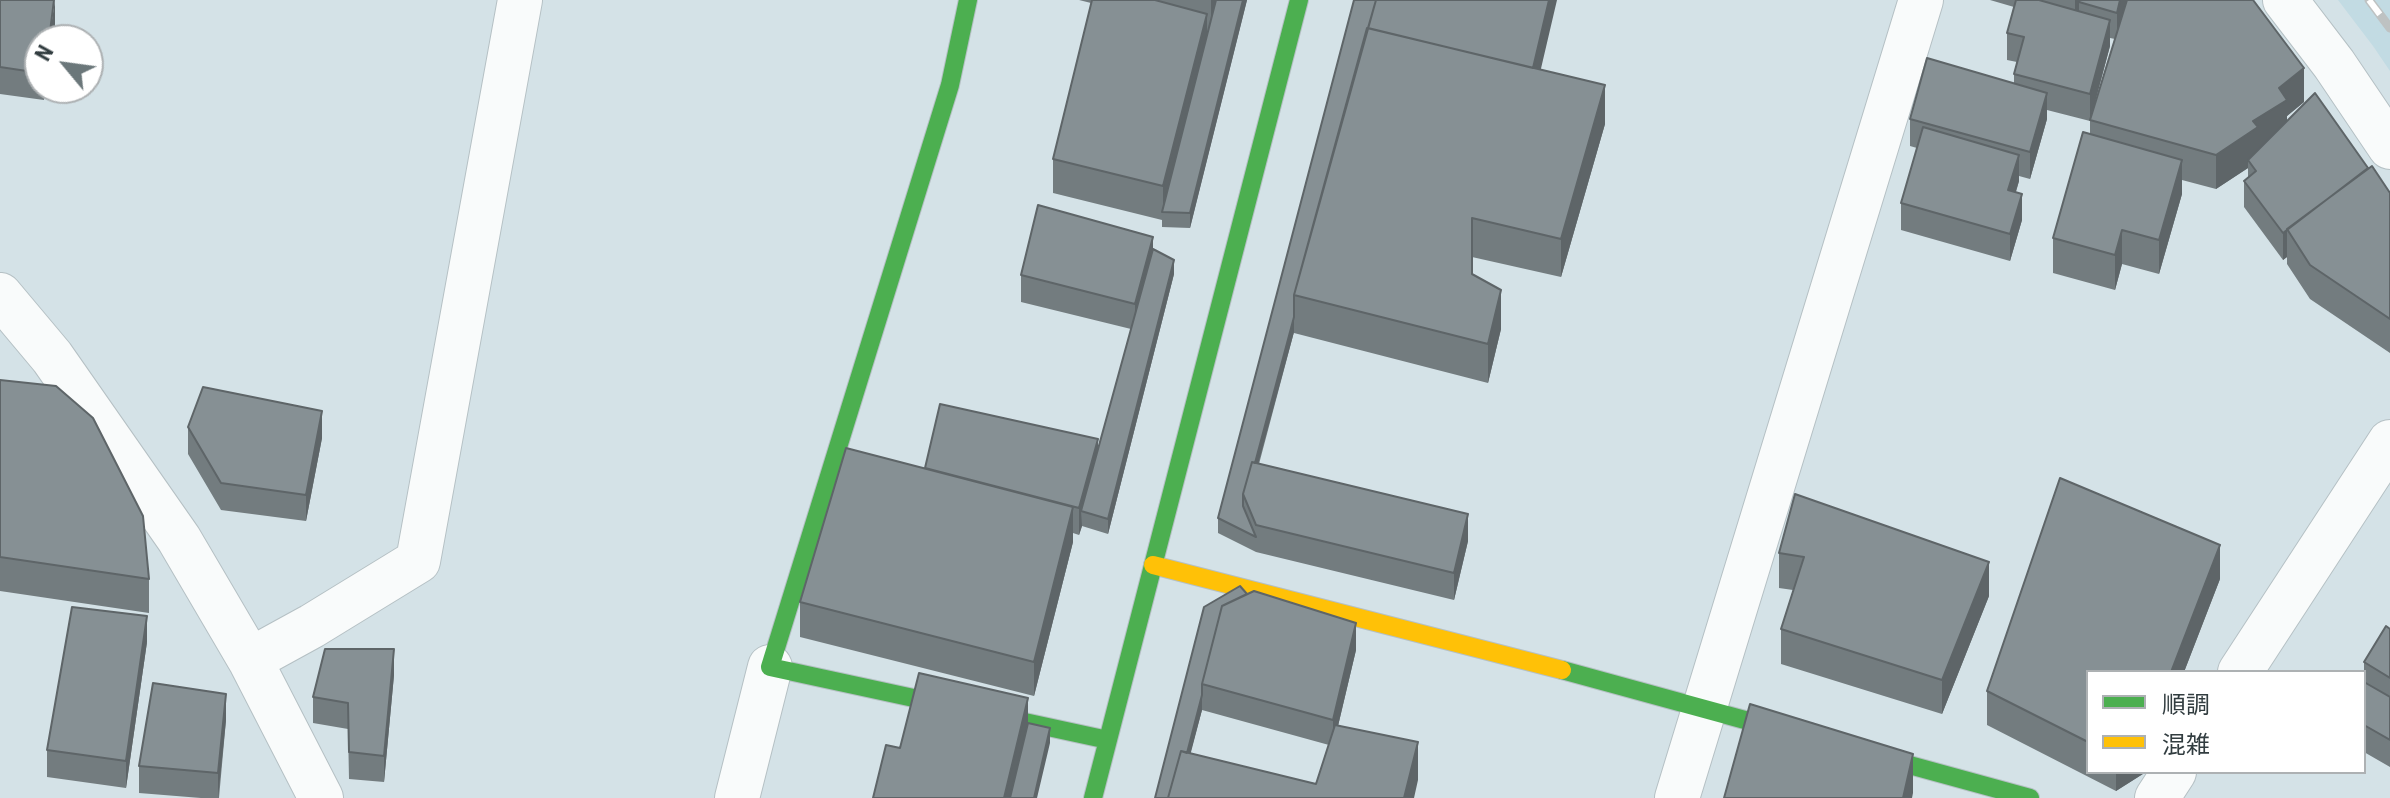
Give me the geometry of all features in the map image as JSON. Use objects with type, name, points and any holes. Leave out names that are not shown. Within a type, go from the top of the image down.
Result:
[{"type":"street","points":[[250,660],[418,561],[520,0]]},
{"type":"street","points":[[737,798],[770,667],[950,85],[968,0]]},
{"type":"street","points":[[1093,798],[1299,0]]},
{"type":"street","points":[[1677,798],[1921,0]]},
{"type":"street","points":[[2285,0],[2334,64],[2390,147]]},
{"type":"street","points":[[0,295],[52,357],[179,539],[250,660],[321,798]]},
{"type":"street","points":[[2241,670],[2390,442]]},
{"type":"street","points":[[1153,565],[1704,708],[2030,798]]},
{"type":"street","points":[[770,667],[1108,740]]},
{"type":"street","points":[[2157,798],[2173,774]]},
{"type":"shaded area","points":[[2338,0],[2390,0],[2390,71],[2373,46]]},
{"type":"building","points":[[0,0],[54,0],[51,24],[24,24],[24,71],[0,67]]},
{"type":"building","points":[[1092,0],[1155,0],[1207,14],[1163,186],[1053,159]]},
{"type":"building","points":[[1216,0],[1243,0],[1190,213],[1162,212]]},
{"type":"building","points":[[1354,0],[1376,0],[1294,295],[1294,317],[1255,463],[1252,462],[1243,494],[1243,506],[1256,537],[1218,518]]},
{"type":"building","points":[[1376,0],[1549,0],[1533,68],[1368,28]]},
{"type":"building","points":[[2016,0],[2039,0],[2110,20],[2090,94],[2014,74],[2024,37],[2007,33]]},
{"type":"building","points":[[2080,0],[2120,0],[2117,13]]},
{"type":"building","points":[[2127,0],[2253,0],[2304,68],[2279,88],[2287,100],[2253,121],[2258,127],[2216,155],[2090,120]]},
{"type":"building","points":[[1367,28],[1605,85],[1561,239],[1472,218],[1472,274],[1501,290],[1488,344],[1294,295]]},
{"type":"building","points":[[1927,58],[2047,93],[2030,152],[1910,119]]},
{"type":"building","points":[[2315,93],[2368,168],[2283,233],[2244,181],[2256,171],[2248,160]]},
{"type":"building","points":[[1923,127],[2019,155],[2008,190],[2022,194],[2010,234],[1901,203]]},
{"type":"building","points":[[2083,132],[2182,160],[2159,240],[2122,230],[2115,255],[2053,238]]},
{"type":"building","points":[[2372,166],[2390,193],[2390,319],[2310,265],[2287,229]]},
{"type":"building","points":[[1038,205],[1153,237],[1135,304],[1021,275]]},
{"type":"building","points":[[1153,249],[1174,260],[1108,519],[1081,511]]},
{"type":"building","points":[[0,380],[56,386],[93,418],[143,516],[149,579],[0,557]]},
{"type":"building","points":[[203,387],[322,411],[306,495],[221,483],[188,427]]},
{"type":"building","points":[[940,404],[1098,439],[1079,508],[925,468]]},
{"type":"building","points":[[846,448],[1073,507],[1034,662],[800,602]]},
{"type":"building","points":[[1252,462],[1468,514],[1454,573],[1256,525],[1243,494]]},
{"type":"building","points":[[2060,478],[2220,545],[2172,670],[2086,670],[2086,741],[1987,691]]},
{"type":"building","points":[[1795,494],[1989,562],[1942,680],[1781,629],[1804,557],[1779,553]]},
{"type":"building","points":[[1240,586],[1247,594],[1222,606],[1187,753],[1181,751],[1168,798],[1155,798],[1204,607]]},
{"type":"building","points":[[1254,591],[1356,623],[1333,720],[1202,684],[1222,606]]},
{"type":"building","points":[[72,607],[147,616],[126,761],[47,750]]},
{"type":"building","points":[[2386,626],[2390,629],[2390,678],[2364,662]]},
{"type":"building","points":[[325,649],[394,649],[384,756],[349,752],[348,703],[313,697]]},
{"type":"building","points":[[919,673],[1028,698],[1004,798],[873,798],[886,745],[900,748]]},
{"type":"building","points":[[153,683],[226,694],[218,773],[139,766]]},
{"type":"building","points":[[2366,683],[2390,697],[2390,740],[2366,726]]},
{"type":"building","points":[[1750,704],[1913,754],[1903,798],[1724,798]]},
{"type":"building","points":[[1028,723],[1050,728],[1034,798],[1010,798]]},
{"type":"building","points":[[1335,725],[1418,742],[1404,798],[1168,798],[1181,751],[1316,784]]},
{"type":"railway","points":[[2369,0],[2390,28]]},
{"type":"traffic: fast","points":[[968,0],[950,85],[770,667],[1108,740]]},
{"type":"traffic: fast","points":[[1093,798],[1299,0]]},
{"type":"traffic: fast","points":[[1562,670],[2030,798]]},
{"type":"traffic: slow","points":[[1153,565],[1562,670]]}]
